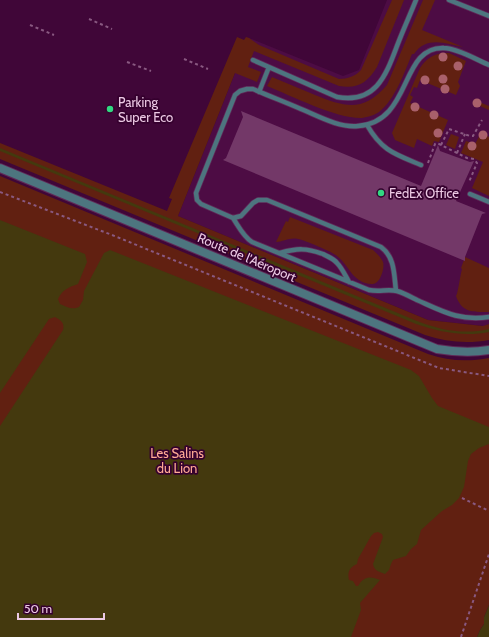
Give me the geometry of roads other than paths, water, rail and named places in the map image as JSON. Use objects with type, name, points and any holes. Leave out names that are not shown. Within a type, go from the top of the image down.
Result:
[{"type":"street","name":"Route de l'Aéroport","points":[[0,168],[437,349],[467,352],[489,350]]},
{"type":"lane","points":[[253,60],[337,97],[350,98],[365,95],[378,85],[387,71],[416,0]]},
{"type":"lane","points":[[450,0],[489,16]]},
{"type":"lane","points":[[489,65],[452,49],[434,49],[425,54],[413,68],[395,105],[388,114],[378,121],[367,125],[357,126],[334,122],[253,89],[240,91],[235,96],[196,192],[198,200],[201,204],[233,218],[246,238],[280,253],[375,292],[396,291],[460,317],[489,317]]},
{"type":"lane","points":[[259,92],[269,68]]},
{"type":"lane","points":[[367,125],[373,136],[389,151],[421,165]]},
{"type":"lane","points":[[470,194],[489,202]]},
{"type":"lane","points":[[233,218],[241,216],[253,203],[258,200],[267,200],[381,247],[386,250],[393,263],[396,291]]},
{"type":"lane","points":[[280,253],[293,249],[303,249],[311,250],[331,257],[340,267],[349,282]]},
{"type":"place","name":"Parking Super Eco","points":[[110,109]]},
{"type":"place","name":"FedEx Office","points":[[381,193]]},
{"type":"park label","name":"Les Salins du Lion","points":[[177,460]]}]
